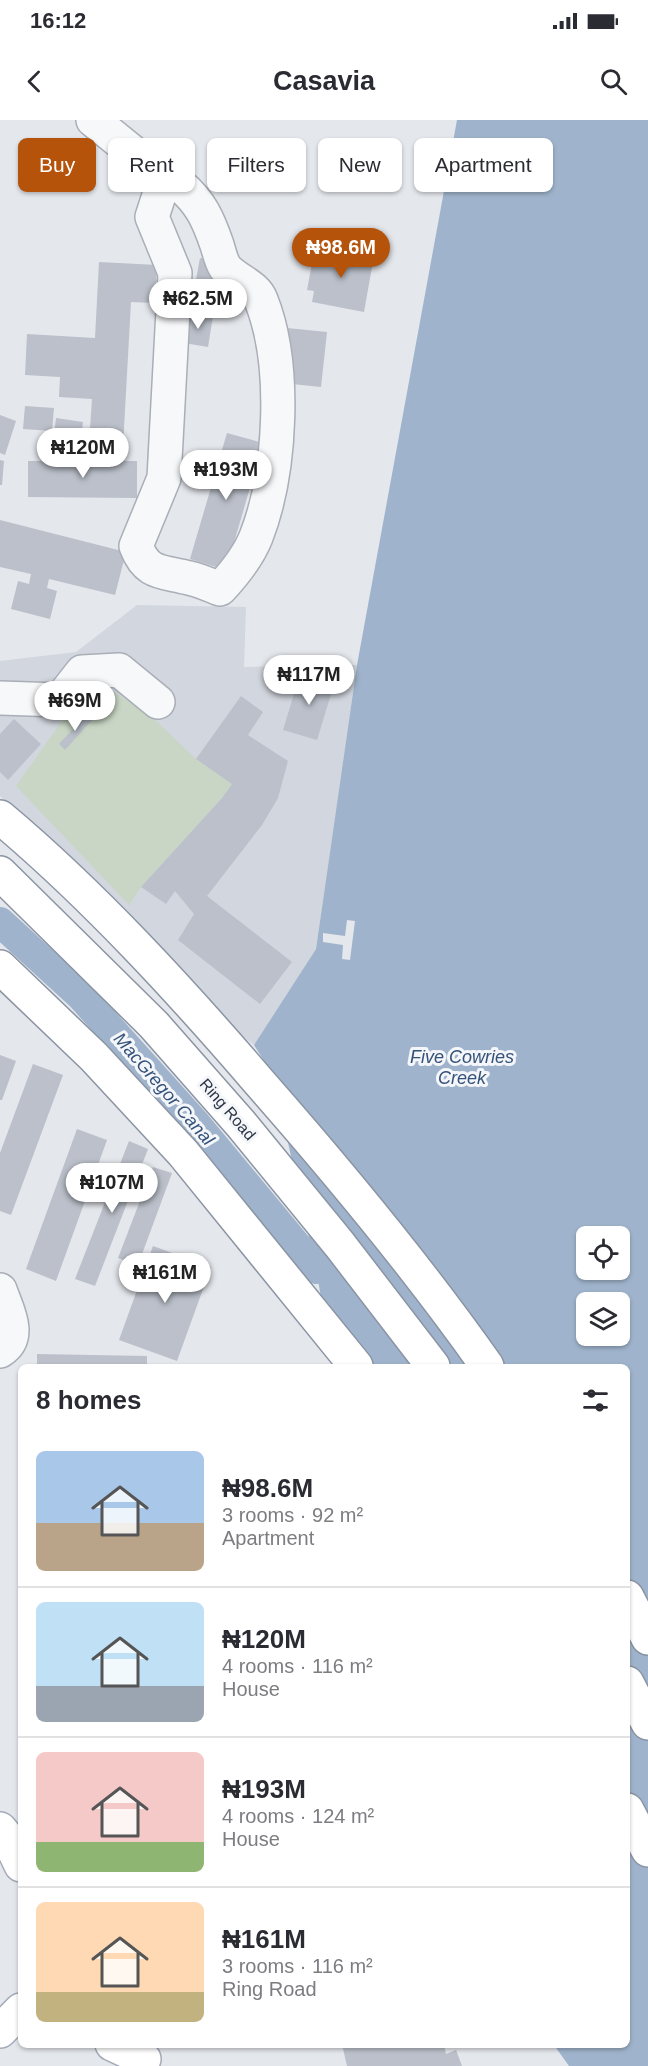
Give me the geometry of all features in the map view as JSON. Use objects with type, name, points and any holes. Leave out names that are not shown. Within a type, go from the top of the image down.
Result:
[{"type":"main road","points":[[2,819],[109,920],[216,1031],[326,1159],[485,1364]]},
{"type":"main road","name":"Ring Road","points":[[0,873],[154,1025],[194,1070],[340,1245],[431,1364]]},
{"type":"main road","points":[[0,967],[94,1057],[183,1153],[354,1364]]},
{"type":"main road","points":[[630,1603],[648,1638]]},
{"type":"main road","points":[[630,1689],[648,1723]]},
{"type":"main road","points":[[630,1816],[648,1850]]},
{"type":"main road","points":[[122,2048],[141,2056]]},
{"type":"lane","points":[[106,124],[120,138]]},
{"type":"lane","points":[[180,185],[195,198],[206,213],[225,267],[261,297],[275,346],[277,418],[272,482],[256,538],[238,570],[220,589],[190,578],[155,571],[142,561],[136,546],[164,478],[175,273],[152,217],[162,186],[180,185]]},
{"type":"lane","points":[[0,698],[60,700],[82,672],[119,670],[158,702]]},
{"type":"lane","points":[[0,1290],[13,1326],[12,1338],[0,1351]]},
{"type":"shaded area","points":[[137,605],[246,607],[244,667],[357,665],[316,949],[254,1045],[243,1037],[0,796],[0,661],[76,652]]},
{"type":"green space","points":[[93,677],[154,719],[196,759],[232,784],[141,887],[129,905],[16,786]]},
{"type":"water","name":"Five Cowries Creek","points":[[457,120],[648,120],[648,2066],[569,2066],[556,2048],[630,2048],[630,1364],[333,1364],[316,1269],[273,1075],[254,1045],[316,949],[357,665],[444,192],[553,192],[553,138],[454,138]]},
{"type":"pier","points":[[347,920],[355,921],[350,960],[342,959],[343,945],[323,942],[323,933],[345,936]]},
{"type":"building","points":[[321,247],[374,256],[364,312],[312,302],[314,291],[307,290],[313,258],[319,259]]},
{"type":"building","points":[[200,258],[222,262],[214,311],[191,307]]},
{"type":"building","points":[[99,262],[157,265],[155,303],[131,302],[123,446],[89,444],[92,399],[59,397],[60,377],[25,375],[27,334],[95,338]]},
{"type":"building","points":[[189,312],[213,316],[208,347],[184,343]]},
{"type":"building","points":[[287,328],[327,332],[321,387],[282,383]]},
{"type":"building","points":[[25,406],[54,408],[52,431],[23,429]]},
{"type":"building","points":[[0,415],[16,421],[5,455],[0,453]]},
{"type":"building","points":[[56,418],[83,422],[79,454],[52,450]]},
{"type":"building","points":[[227,433],[263,443],[226,570],[190,559]]},
{"type":"building","points":[[0,460],[4,461],[2,485],[0,485]]},
{"type":"building","points":[[28,461],[137,461],[137,498],[28,497]]},
{"type":"building","points":[[0,520],[126,552],[115,595],[49,579],[47,588],[57,591],[50,619],[11,609],[18,581],[29,584],[31,574],[0,567]]},
{"type":"building","points":[[301,671],[335,681],[317,740],[283,730]]},
{"type":"building","points":[[241,696],[263,712],[248,735],[288,761],[278,798],[262,825],[207,896],[292,962],[260,1004],[178,940],[194,914],[175,891],[166,904],[141,887],[232,784],[196,759]]},
{"type":"building","points":[[86,715],[92,720],[65,750],[59,744]]},
{"type":"building","points":[[14,719],[41,744],[8,780],[0,772],[0,734]]},
{"type":"building","points":[[0,1055],[16,1061],[2,1100],[0,1100]]},
{"type":"building","points":[[33,1064],[63,1075],[11,1215],[0,1211],[0,1153]]},
{"type":"building","points":[[77,1129],[107,1140],[56,1281],[26,1269]]},
{"type":"building","points":[[129,1141],[148,1149],[95,1286],[75,1279]]},
{"type":"building","points":[[153,1167],[172,1173],[138,1265],[118,1258]]},
{"type":"building","points":[[153,1246],[211,1267],[177,1361],[119,1340]]},
{"type":"building","points":[[37,1354],[147,1356],[147,1364],[37,1364]]},
{"type":"building","points":[[343,2048],[445,2048],[446,2054],[456,2050],[462,2066],[347,2066]]},
{"type":"waterway","name":"MacGregor Canal","points":[[0,922],[81,996],[196,1124],[316,1269]]}]
